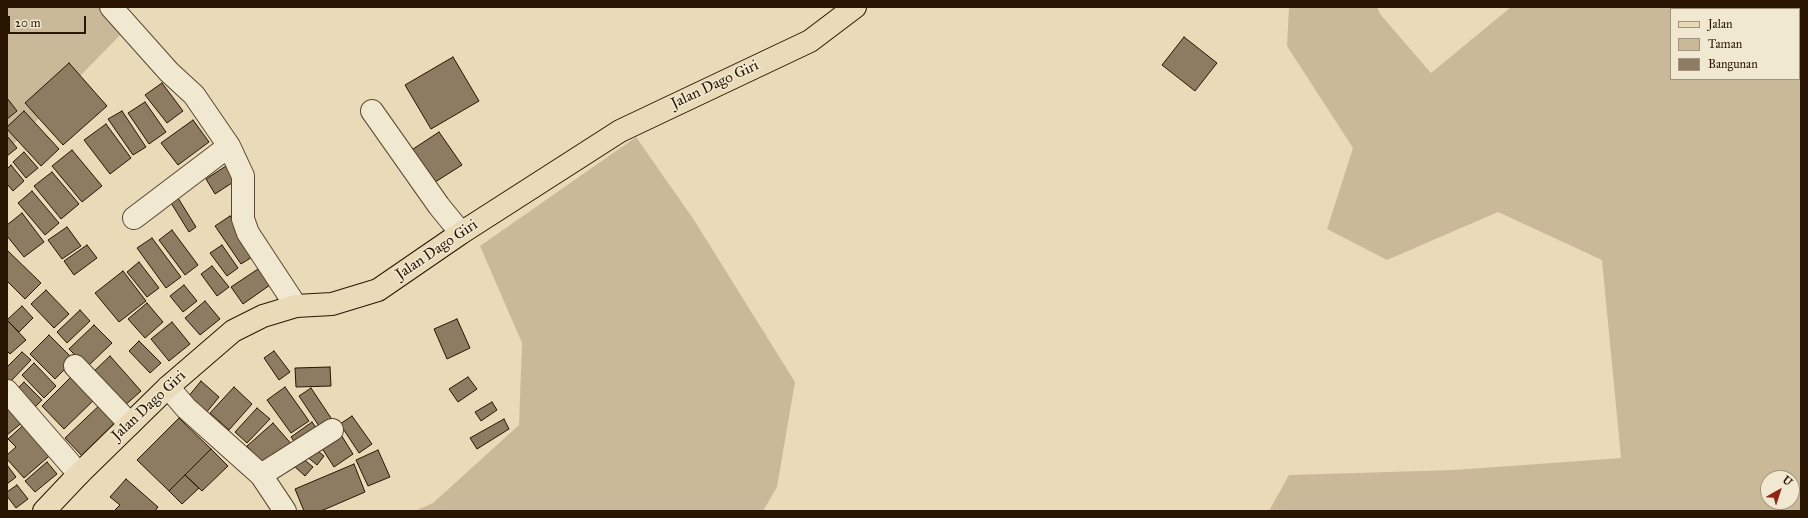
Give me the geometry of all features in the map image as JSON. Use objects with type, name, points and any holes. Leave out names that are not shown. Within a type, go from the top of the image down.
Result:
[{"type":"main road","name":"Jalan Dago Giri","points":[[44,511],[168,387],[233,331],[263,316],[296,306],[332,304],[378,290],[461,233],[620,131],[810,41],[854,7]]},
{"type":"street","points":[[111,7],[169,72],[194,95],[229,146],[244,176],[243,219],[248,233],[296,306]]},
{"type":"street","points":[[372,111],[439,206],[461,233]]},
{"type":"street","points":[[134,218],[229,146]]},
{"type":"street","points":[[75,366],[130,424]]},
{"type":"street","points":[[168,387],[186,408],[261,475],[286,511]]},
{"type":"street","points":[[7,390],[80,474]]},
{"type":"street","points":[[261,475],[332,430]]},
{"type":"green space","points":[[7,7],[123,7],[123,32],[7,151]]},
{"type":"green space","points":[[1289,7],[1377,7],[1380,14],[1431,73],[1511,7],[1801,7],[1801,511],[1269,511],[1289,475],[1454,470],[1621,458],[1602,260],[1498,212],[1387,260],[1327,229],[1353,148],[1287,46]]},
{"type":"green space","points":[[636,137],[694,220],[795,382],[777,487],[763,511],[415,511],[433,503],[519,425],[522,343],[480,246]]},
{"type":"building","points":[[1184,37],[1217,63],[1195,91],[1162,65]]},
{"type":"building","points":[[453,57],[479,101],[431,129],[405,85]]},
{"type":"building","points":[[69,63],[107,106],[63,145],[25,103]]},
{"type":"building","points":[[162,83],[183,111],[167,123],[145,95]]},
{"type":"building","points":[[7,98],[17,111],[7,119]]},
{"type":"building","points":[[145,102],[166,132],[149,144],[128,113]]},
{"type":"building","points":[[24,111],[59,149],[41,166],[7,129],[7,127]]},
{"type":"building","points":[[122,111],[146,147],[133,155],[108,119]]},
{"type":"building","points":[[193,120],[209,142],[178,165],[161,143]]},
{"type":"building","points":[[106,124],[131,158],[110,174],[84,140]]},
{"type":"building","points":[[439,132],[462,165],[432,184],[410,151]]},
{"type":"building","points":[[7,136],[17,148],[7,156]]},
{"type":"building","points":[[72,150],[102,186],[82,202],[52,166]]},
{"type":"building","points":[[24,152],[38,168],[26,178],[13,162]]},
{"type":"building","points":[[11,165],[24,181],[13,191],[7,184],[7,169]]},
{"type":"building","points":[[226,166],[235,181],[215,194],[206,179]]},
{"type":"building","points":[[52,172],[79,204],[61,219],[34,186]]},
{"type":"building","points":[[32,191],[59,223],[45,235],[18,203]]},
{"type":"building","points":[[178,198],[196,227],[189,232],[171,203]]},
{"type":"building","points":[[22,213],[44,242],[24,257],[7,236],[7,225]]},
{"type":"building","points":[[230,216],[257,254],[241,264],[215,226]]},
{"type":"building","points":[[67,227],[81,246],[62,259],[48,240]]},
{"type":"building","points":[[172,230],[198,265],[185,275],[159,240]]},
{"type":"building","points":[[152,238],[181,277],[166,288],[137,248]]},
{"type":"building","points":[[87,245],[97,258],[74,275],[64,261]]},
{"type":"building","points":[[222,245],[238,268],[227,276],[210,253]]},
{"type":"building","points":[[7,250],[41,283],[25,299],[7,281]]},
{"type":"building","points":[[139,262],[159,288],[147,297],[127,272]]},
{"type":"building","points":[[212,266],[229,287],[217,296],[201,274]]},
{"type":"building","points":[[258,269],[270,285],[243,304],[231,287]]},
{"type":"building","points":[[123,271],[146,301],[119,322],[95,293]]},
{"type":"building","points":[[184,285],[197,301],[183,312],[170,296]]},
{"type":"building","points":[[46,290],[69,314],[54,328],[31,304]]},
{"type":"building","points":[[205,301],[220,319],[200,335],[185,318]]},
{"type":"building","points":[[147,303],[163,322],[145,338],[128,319]]},
{"type":"building","points":[[22,306],[33,318],[19,332],[7,320]]},
{"type":"building","points":[[80,310],[90,321],[67,343],[57,332]]},
{"type":"building","points":[[457,319],[470,348],[447,359],[434,329]]},
{"type":"building","points":[[7,320],[26,340],[10,354],[7,351]]},
{"type":"building","points":[[172,322],[190,344],[169,361],[151,339]]},
{"type":"building","points":[[94,325],[112,343],[87,367],[69,349]]},
{"type":"building","points":[[49,335],[74,360],[55,379],[30,354]]},
{"type":"building","points":[[139,341],[161,363],[150,373],[129,351]]},
{"type":"building","points":[[274,351],[290,372],[279,380],[264,358]]},
{"type":"building","points":[[22,352],[31,360],[9,383],[7,380],[7,367]]},
{"type":"building","points":[[110,356],[141,391],[122,408],[91,374]]},
{"type":"building","points":[[34,363],[56,386],[44,398],[22,375]]},
{"type":"building","points":[[330,367],[331,386],[296,387],[295,368]]},
{"type":"building","points":[[75,373],[98,396],[64,429],[42,406]]},
{"type":"building","points":[[468,377],[477,389],[458,402],[449,389]]},
{"type":"building","points":[[201,381],[219,397],[206,413],[188,397]]},
{"type":"building","points":[[24,382],[42,400],[32,410],[14,392]]},
{"type":"building","points":[[234,387],[252,404],[229,430],[210,413]]},
{"type":"building","points":[[285,387],[309,421],[291,433],[267,400]]},
{"type":"building","points":[[311,388],[333,421],[321,429],[299,396]]},
{"type":"building","points":[[104,401],[121,418],[82,456],[65,438]]},
{"type":"building","points":[[492,402],[497,410],[481,421],[475,412]]},
{"type":"building","points":[[7,407],[24,421],[7,435]]},
{"type":"building","points":[[257,408],[270,419],[247,443],[235,432]]},
{"type":"building","points":[[352,416],[372,444],[359,453],[340,424]]},
{"type":"building","points":[[179,418],[211,449],[169,491],[137,460]]},
{"type":"building","points":[[504,419],[509,429],[477,449],[470,438]]},
{"type":"building","points":[[29,420],[55,451],[24,478],[7,459],[7,455],[16,447],[8,439]]},
{"type":"building","points":[[312,422],[320,433],[299,448],[291,437]]},
{"type":"building","points":[[273,423],[294,447],[267,470],[247,446]]},
{"type":"building","points":[[338,430],[353,454],[334,467],[318,442]]},
{"type":"building","points":[[312,446],[324,456],[317,465],[305,455]]},
{"type":"building","points":[[211,449],[228,466],[202,491],[185,475]]},
{"type":"building","points":[[378,450],[390,477],[368,486],[356,460]]},
{"type":"building","points":[[301,457],[313,467],[305,476],[294,466]]},
{"type":"building","points":[[47,462],[57,474],[35,492],[25,481]]},
{"type":"building","points":[[354,464],[365,492],[321,511],[304,511],[295,489]]},
{"type":"building","points":[[7,465],[16,477],[7,484]]},
{"type":"building","points":[[185,475],[199,488],[182,504],[169,491]]},
{"type":"building","points":[[126,479],[158,507],[155,511],[114,511],[120,505],[110,497]]},
{"type":"building","points":[[17,485],[28,499],[16,508],[7,496],[7,492]]}]
